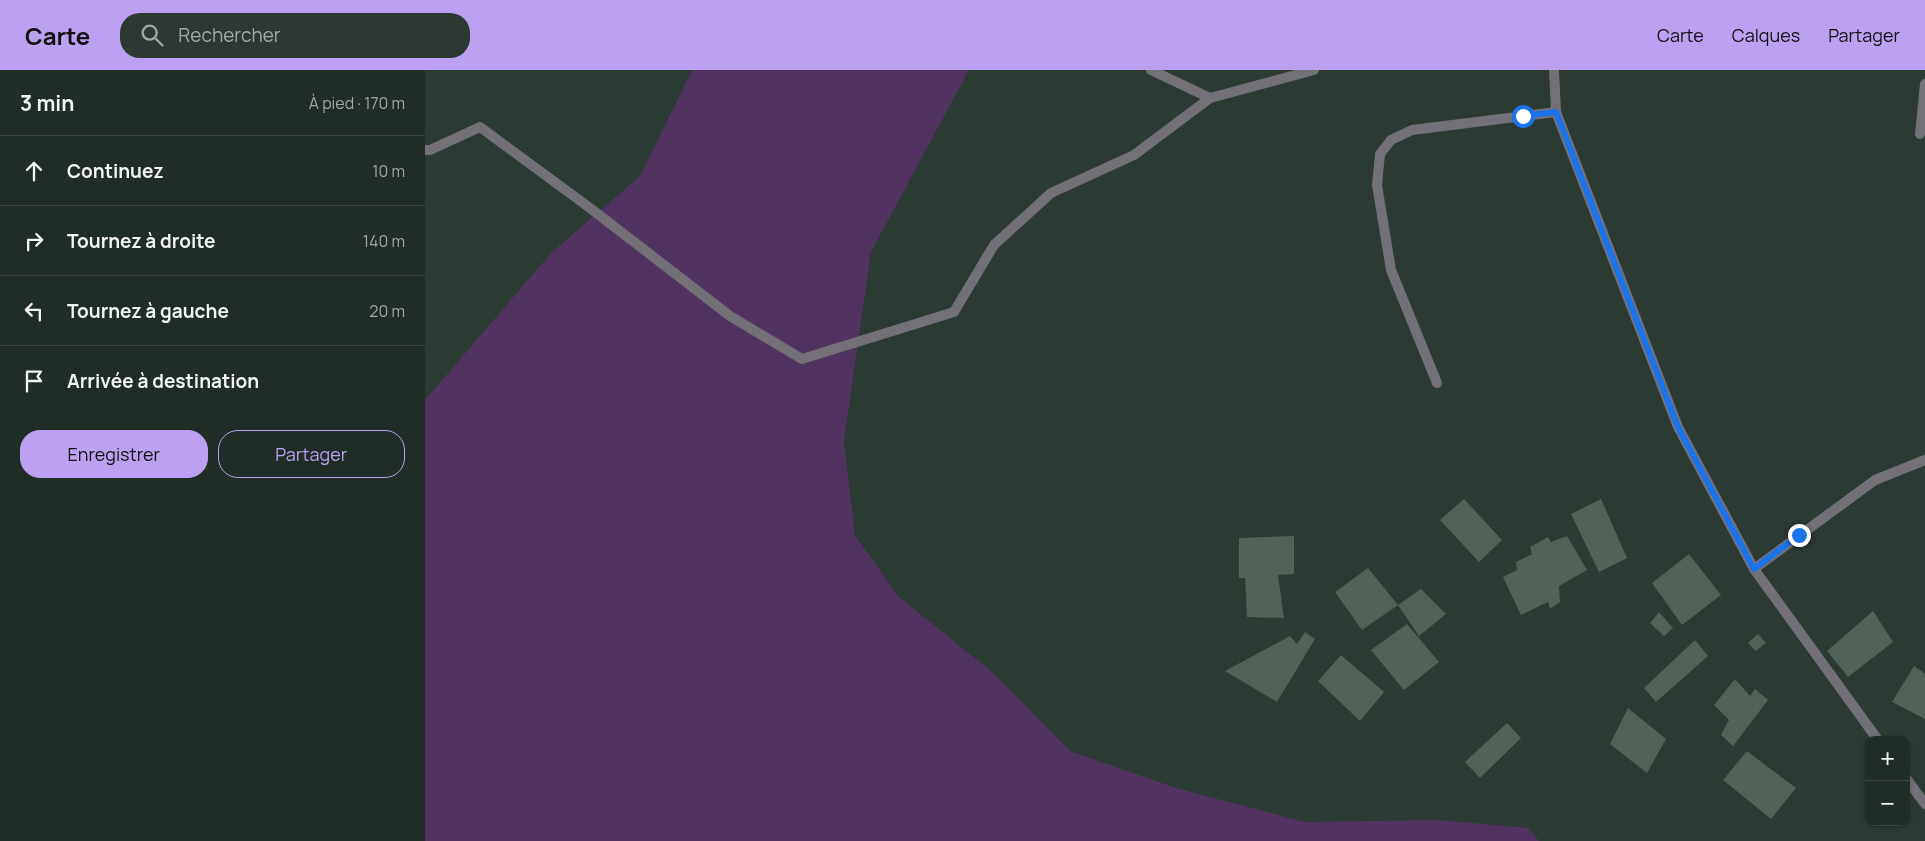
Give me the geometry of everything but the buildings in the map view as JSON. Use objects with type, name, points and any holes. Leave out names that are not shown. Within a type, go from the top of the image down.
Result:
[{"type":"street","points":[[1151,70],[1210,98]]},
{"type":"street","points":[[425,150],[430,150],[480,127],[591,208],[730,316],[803,359],[954,312],[994,245],[1051,193],[1134,155],[1210,98],[1314,70]]},
{"type":"street","points":[[1554,70],[1556,112],[1678,427],[1754,569],[1876,736]]},
{"type":"street","points":[[1920,134],[1925,84]]},
{"type":"street","points":[[1437,383],[1391,270],[1377,185],[1380,154],[1391,140],[1412,130],[1556,112]]},
{"type":"street","points":[[1754,569],[1875,480],[1925,460]]},
{"type":"street","points":[[1908,781],[1925,804]]},
{"type":"shaded area","points":[[692,70],[969,70],[871,252],[844,441],[855,535],[898,596],[992,672],[1070,751],[1176,788],[1305,822],[1439,820],[1529,828],[1539,841],[425,841],[425,400],[552,252],[640,176]]},
{"type":"route","points":[[1523,116],[1556,112],[1678,427],[1754,569],[1799,535]]}]
